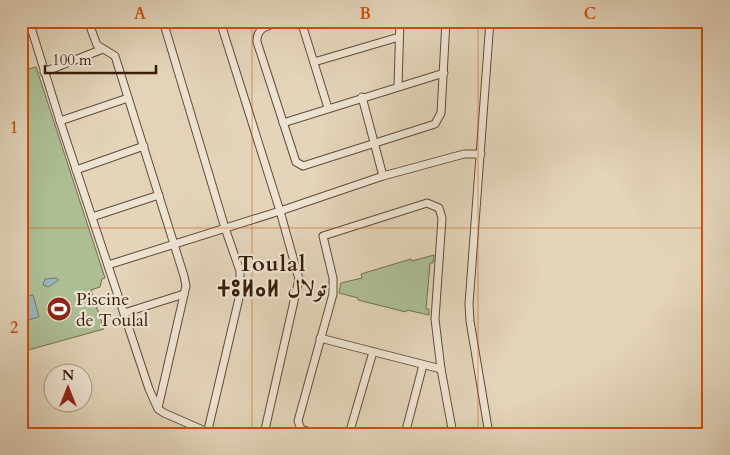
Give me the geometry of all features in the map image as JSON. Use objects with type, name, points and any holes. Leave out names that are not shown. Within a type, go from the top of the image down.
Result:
[{"type":"street","points":[[30,21],[44,72],[148,390],[158,409],[209,433],[241,284],[240,271],[225,228],[162,21]]},
{"type":"street","points":[[88,21],[95,41],[103,49],[115,56],[184,276],[184,294],[158,409]]},
{"type":"street","points":[[220,21],[280,211],[299,279],[264,434]]},
{"type":"street","points":[[283,21],[261,29],[257,37],[296,162],[303,166],[435,124],[441,113],[446,21]]},
{"type":"street","points":[[301,21],[328,108]]},
{"type":"street","points":[[398,86],[400,21]]},
{"type":"street","points":[[489,434],[470,322],[490,21]]},
{"type":"street","points":[[314,62],[399,38]]},
{"type":"street","points":[[44,72],[103,49]]},
{"type":"street","points":[[283,123],[444,73]]},
{"type":"street","points":[[362,97],[383,176]]},
{"type":"street","points":[[60,121],[128,98]]},
{"type":"street","points":[[76,170],[144,146]]},
{"type":"street","points":[[108,265],[280,211],[383,176],[464,154],[481,154]]},
{"type":"street","points":[[92,217],[159,195]]},
{"type":"street","points":[[315,434],[301,429],[298,421],[310,384],[334,285],[323,236],[422,203],[430,203],[439,208],[442,218],[435,319],[440,369],[452,434]]},
{"type":"street","points":[[124,313],[184,294]]},
{"type":"street","points":[[320,338],[440,369]]},
{"type":"street","points":[[349,434],[373,352]]},
{"type":"street","points":[[405,434],[423,365]]},
{"type":"green space","points":[[36,67],[105,278],[102,279],[100,287],[91,290],[104,329],[21,352],[21,71]]},
{"type":"green space","points":[[434,255],[433,263],[430,263],[426,309],[429,309],[429,315],[407,310],[406,312],[358,300],[358,298],[339,293],[341,283],[362,278],[361,274],[411,259],[412,261]]},
{"type":"water","points":[[56,278],[59,280],[48,287],[43,285],[45,279]]},
{"type":"water","points":[[33,295],[39,317],[21,322],[21,298]]},
{"type":"place","name":"Piscine de Toulal","points":[[59,309]]},
{"type":"district","name":"Toulal ⵜⵓⵍⴰⵍ تولال","points":[[272,276]]}]
